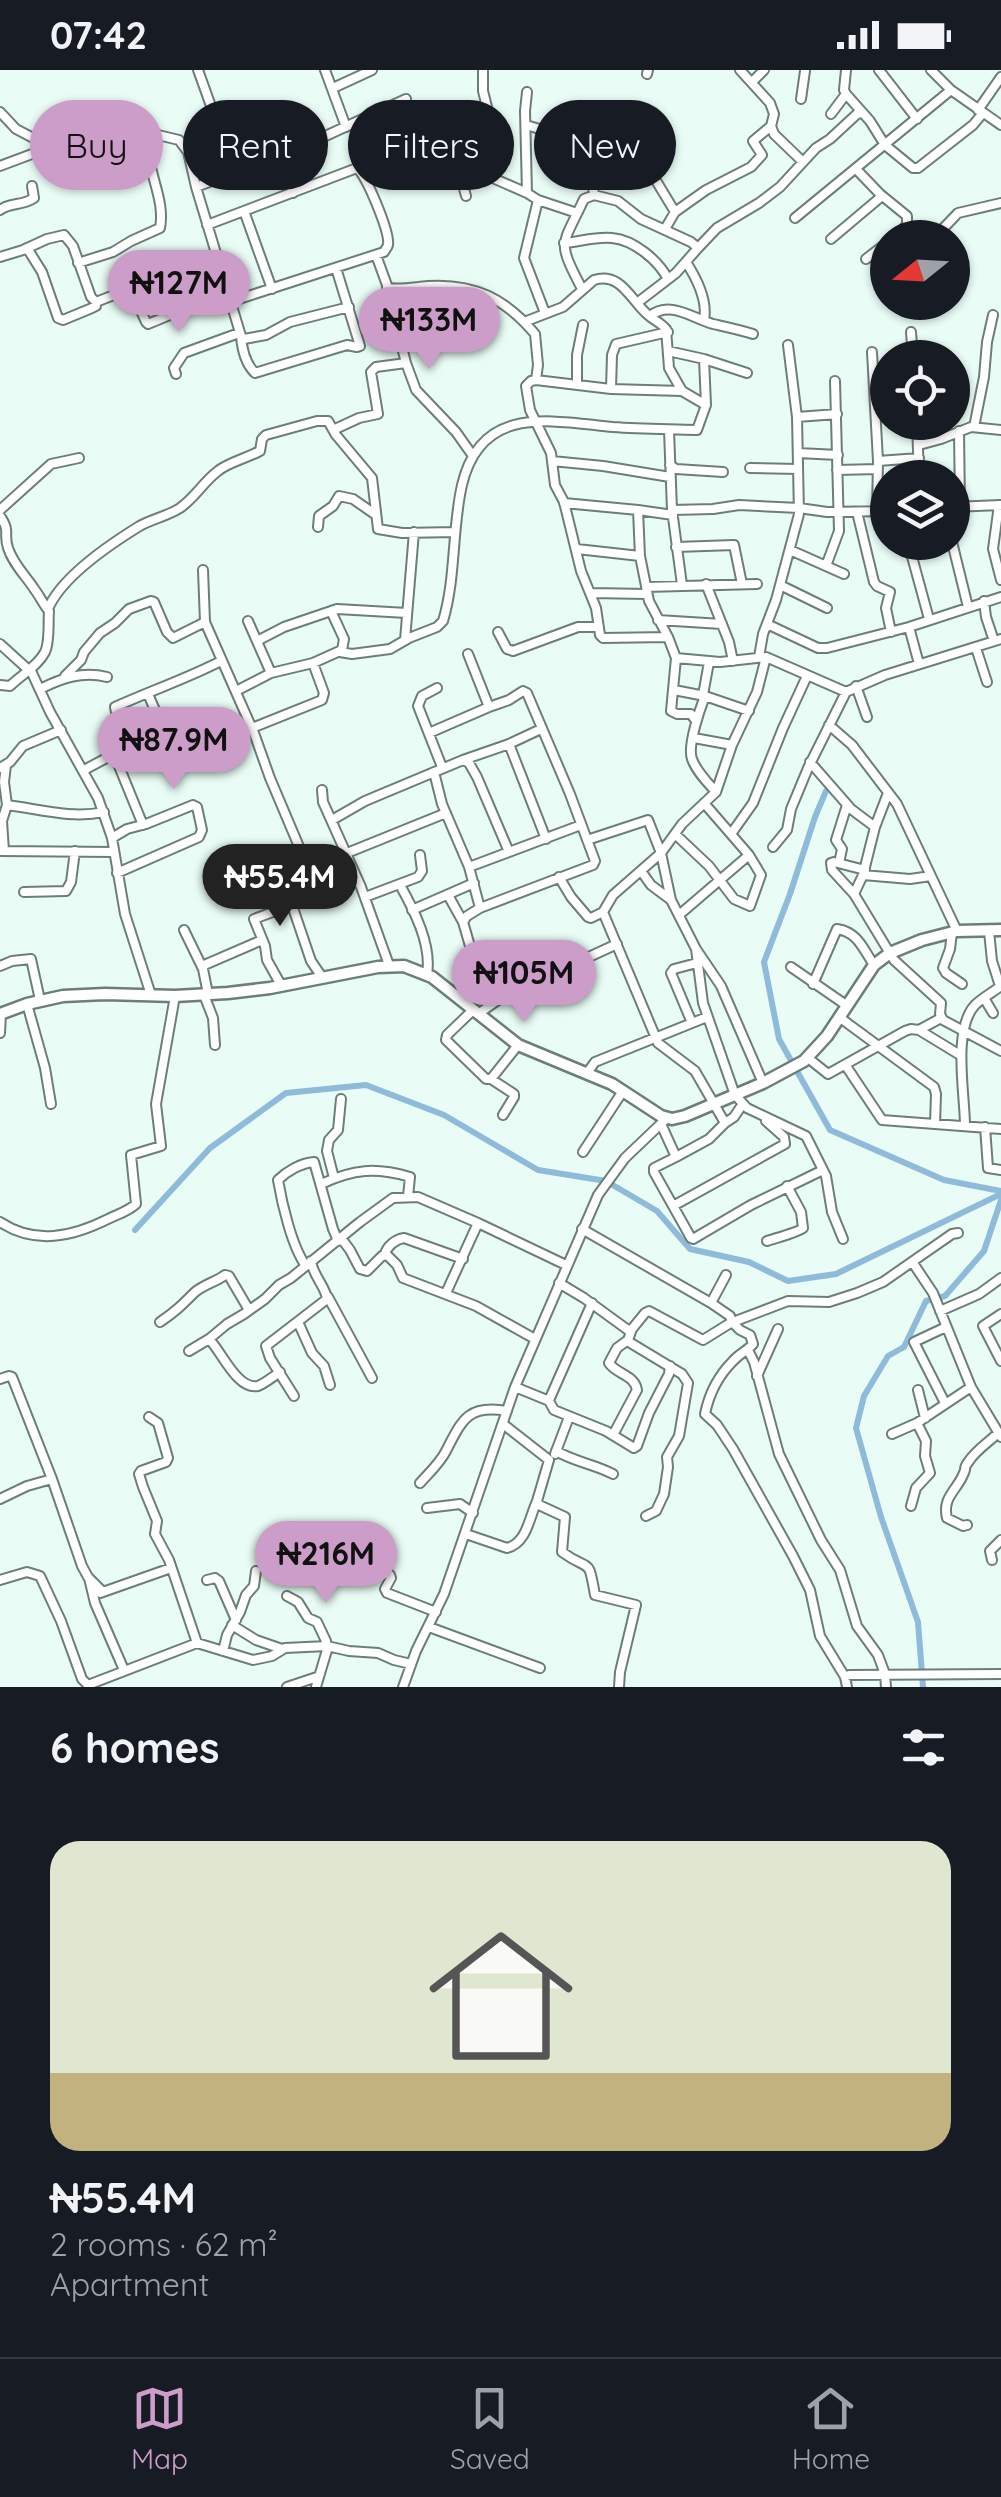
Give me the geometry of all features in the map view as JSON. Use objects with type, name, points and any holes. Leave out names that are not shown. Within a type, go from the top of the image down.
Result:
[{"type":"main road","points":[[0,1012],[78,994],[206,994],[281,986],[389,966],[413,968],[427,974],[518,1045],[623,1090],[664,1121],[712,1104],[738,1100],[808,1058],[874,965],[890,954],[954,932],[995,931]]},
{"type":"street","points":[[198,70],[209,100]]},
{"type":"street","points":[[326,70],[346,127]]},
{"type":"street","points":[[483,70],[485,100]]},
{"type":"street","points":[[740,70],[772,106],[774,134],[803,162]]},
{"type":"street","points":[[752,82],[764,70]]},
{"type":"street","points":[[801,99],[804,70]]},
{"type":"street","points":[[846,70],[846,94],[886,145],[915,169],[973,125],[999,74]]},
{"type":"street","points":[[878,70],[917,119]]},
{"type":"street","points":[[930,70],[1001,126]]},
{"type":"street","points":[[333,88],[368,71]]},
{"type":"street","points":[[795,218],[951,90]]},
{"type":"street","points":[[527,92],[527,193]]},
{"type":"street","points":[[831,114],[846,94]]},
{"type":"street","points":[[328,135],[406,99]]},
{"type":"street","points":[[0,112],[16,129],[30,136]]},
{"type":"street","points":[[637,303],[686,262],[704,239],[780,187],[816,148],[861,113]]},
{"type":"street","points":[[526,125],[534,127]]},
{"type":"street","points":[[666,230],[675,212],[706,190],[756,164],[762,155],[753,141],[772,126]]},
{"type":"street","points":[[0,166],[30,154]]},
{"type":"street","points":[[856,169],[908,220]]},
{"type":"street","points":[[207,225],[348,171]]},
{"type":"street","points":[[514,187],[577,214]]},
{"type":"street","points":[[0,210],[34,198],[33,190]]},
{"type":"street","points":[[78,263],[113,252],[160,228],[156,190]]},
{"type":"street","points":[[197,190],[246,360],[255,372],[347,345],[357,347],[360,342],[336,268]]},
{"type":"street","points":[[27,248],[42,272],[58,318],[63,320],[96,306],[96,302],[128,292],[136,298],[148,324],[208,298],[228,294],[239,300],[386,250],[386,234],[371,190]]},
{"type":"street","points":[[464,190],[466,196]]},
{"type":"street","points":[[593,190],[594,196]]},
{"type":"street","points":[[662,190],[675,212]]},
{"type":"street","points":[[582,289],[564,253],[564,243],[584,200],[594,196],[618,201],[641,219],[698,248]]},
{"type":"street","points":[[830,239],[882,196]]},
{"type":"street","points":[[538,200],[524,258],[545,313]]},
{"type":"street","points":[[951,220],[958,213],[1001,203]]},
{"type":"street","points":[[244,211],[272,289]]},
{"type":"street","points":[[0,257],[64,235],[73,246],[96,302]]},
{"type":"street","points":[[564,243],[607,237],[623,240],[652,258],[668,279]]},
{"type":"street","points":[[376,255],[416,390],[473,456]]},
{"type":"street","points":[[866,259],[870,256]]},
{"type":"street","points":[[686,262],[704,298],[704,320]]},
{"type":"street","points":[[524,322],[566,304],[600,278],[610,279],[623,286],[664,326],[668,332],[670,372],[682,391],[706,406]]},
{"type":"street","points":[[387,288],[435,286],[481,292],[502,302],[533,330],[536,380]]},
{"type":"street","points":[[176,374],[174,368],[184,353],[240,335],[266,335],[290,322],[348,307]]},
{"type":"street","points":[[650,316],[659,310],[671,310],[754,334]]},
{"type":"street","points":[[974,427],[993,315]]},
{"type":"street","points":[[576,386],[582,326]]},
{"type":"street","points":[[611,390],[615,345],[668,332]]},
{"type":"street","points":[[912,332],[912,340]]},
{"type":"street","points":[[559,877],[588,917],[603,912],[613,896],[661,853],[686,818],[716,792],[732,745],[757,692],[767,624],[798,522],[797,417],[788,345]]},
{"type":"street","points":[[668,351],[747,374]]},
{"type":"street","points":[[340,652],[386,650],[443,620],[463,482],[473,456],[486,440],[512,424],[536,420],[698,429],[706,406],[704,359]]},
{"type":"street","points":[[333,430],[378,414],[371,372],[406,363]]},
{"type":"street","points":[[668,637],[600,635],[564,503],[556,489],[548,446],[530,410],[526,390],[530,380],[536,380],[611,390],[682,391]]},
{"type":"street","points":[[826,566],[838,537],[835,381]]},
{"type":"street","points":[[797,417],[837,414]]},
{"type":"street","points":[[0,685],[10,686],[45,652],[48,609],[64,584],[140,526],[195,498],[221,468],[260,452],[266,435],[326,420],[370,474],[381,531],[455,532]]},
{"type":"street","points":[[970,428],[1001,430]]},
{"type":"street","points":[[668,430],[672,512],[682,585]]},
{"type":"street","points":[[907,460],[919,458],[919,440]]},
{"type":"street","points":[[919,444],[938,440]]},
{"type":"street","points":[[798,453],[838,455]]},
{"type":"street","points":[[48,609],[14,562],[0,513],[51,464],[80,458]]},
{"type":"street","points":[[552,461],[722,472]]},
{"type":"street","points":[[837,470],[870,466]]},
{"type":"street","points":[[750,468],[798,468]]},
{"type":"street","points":[[318,526],[319,516],[339,496],[353,499],[376,515]]},
{"type":"street","points":[[564,503],[672,512],[738,505],[870,511]]},
{"type":"street","points":[[970,506],[1000,505],[994,549],[1001,580]]},
{"type":"street","points":[[638,510],[646,591],[676,658],[672,712],[691,714],[696,721]]},
{"type":"street","points":[[858,512],[874,582],[890,592],[886,608],[891,632]]},
{"type":"street","points":[[405,640],[414,532]]},
{"type":"street","points":[[676,547],[734,545],[742,584]]},
{"type":"street","points":[[577,549],[640,556]]},
{"type":"street","points":[[790,550],[844,574]]},
{"type":"street","points":[[913,560],[929,620]]},
{"type":"street","points":[[956,560],[968,607]]},
{"type":"street","points":[[203,570],[204,622],[314,882],[324,893]]},
{"type":"street","points":[[706,584],[730,642],[733,661]]},
{"type":"street","points":[[591,593],[682,585],[757,584]]},
{"type":"street","points":[[780,585],[827,608]]},
{"type":"street","points":[[767,624],[823,648],[909,627],[1001,597]]},
{"type":"street","points":[[40,689],[66,676],[99,633],[131,608],[154,602],[173,638],[204,622]]},
{"type":"street","points":[[773,847],[786,830],[810,762],[846,692],[998,640],[986,617],[984,602]]},
{"type":"street","points":[[258,641],[278,629],[340,609],[407,613]]},
{"type":"street","points":[[236,691],[272,673],[340,652],[344,639],[331,612]]},
{"type":"street","points":[[658,620],[722,624]]},
{"type":"street","points":[[248,621],[272,673]]},
{"type":"street","points":[[498,632],[510,651],[578,627],[599,627]]},
{"type":"street","points":[[909,627],[919,664]]},
{"type":"street","points":[[0,644],[29,670],[104,812],[124,914],[151,995]]},
{"type":"street","points":[[976,648],[987,682]]},
{"type":"street","points":[[468,654],[489,707]]},
{"type":"street","points":[[676,658],[709,662],[762,657],[846,692]]},
{"type":"street","points":[[128,746],[114,708],[221,661]]},
{"type":"street","points":[[709,662],[691,758],[716,792]]},
{"type":"street","points":[[252,728],[322,700],[324,693],[313,663]]},
{"type":"street","points":[[66,676],[107,677]]},
{"type":"street","points":[[731,834],[754,802],[807,676]]},
{"type":"street","points":[[856,686],[867,717]]},
{"type":"street","points":[[436,688],[418,703],[429,733],[446,813],[480,908]]},
{"type":"street","points":[[674,690],[704,695],[749,711]]},
{"type":"street","points":[[429,733],[525,692],[595,859],[594,863],[480,908],[462,922]]},
{"type":"street","points":[[84,770],[161,730],[148,694]]},
{"type":"street","points":[[829,725],[846,737],[897,804],[954,932],[943,968],[962,984]]},
{"type":"street","points":[[332,820],[364,802],[541,729]]},
{"type":"street","points":[[61,730],[23,746],[3,766],[7,805],[2,822],[2,851],[114,852]]},
{"type":"street","points":[[694,738],[732,745]]},
{"type":"street","points":[[508,744],[546,839]]},
{"type":"street","points":[[114,754],[143,825]]},
{"type":"street","points":[[464,760],[478,778],[509,852]]},
{"type":"street","points":[[810,762],[847,805],[875,827]]},
{"type":"street","points":[[322,790],[323,802],[365,897],[389,966]]},
{"type":"street","points":[[854,894],[888,793]]},
{"type":"street","points":[[674,834],[734,899],[747,906],[752,904],[761,875],[749,855],[704,804]]},
{"type":"street","points":[[7,805],[41,812],[104,812]]},
{"type":"street","points":[[112,838],[193,805],[202,833],[117,873]]},
{"type":"street","points":[[839,863],[842,851],[836,840],[847,805]]},
{"type":"street","points":[[347,853],[446,813]]},
{"type":"street","points":[[587,840],[648,820],[661,853],[671,900],[696,950],[720,986],[762,1084]]},
{"type":"street","points":[[468,867],[582,825]]},
{"type":"street","points":[[24,892],[66,891],[75,851]]},
{"type":"street","points":[[365,897],[421,874],[420,855]]},
{"type":"street","points":[[680,915],[749,855]]},
{"type":"street","points":[[930,876],[910,879],[864,873],[832,862],[830,868],[854,894],[890,954],[910,977],[939,1000],[941,1018]]},
{"type":"street","points":[[641,871],[651,885],[671,900]]},
{"type":"street","points":[[281,986],[267,960],[254,919],[358,881]]},
{"type":"street","points":[[412,910],[474,883]]},
{"type":"street","points":[[400,885],[420,930],[427,974]]},
{"type":"street","points":[[448,895],[462,922],[480,977],[456,996]]},
{"type":"street","points":[[292,905],[312,961],[322,977]]},
{"type":"street","points":[[603,912],[656,1038],[700,1077],[725,1124]]},
{"type":"street","points":[[813,984],[837,929],[855,935],[874,965]]},
{"type":"street","points":[[184,930],[202,966],[215,1046]]},
{"type":"street","points":[[966,1126],[960,1055],[972,1009],[1000,986],[992,961],[995,931]]},
{"type":"street","points":[[202,966],[262,940]]},
{"type":"street","points":[[504,1114],[514,1094],[473,1068],[446,1040],[447,1036],[475,1012],[521,984],[616,944]]},
{"type":"street","points":[[696,950],[707,1017],[738,1100],[734,1117],[709,1139],[653,1170],[690,1238],[822,1170]]},
{"type":"street","points":[[0,966],[32,958],[40,1000]]},
{"type":"street","points":[[692,1023],[670,973],[697,962]]},
{"type":"street","points":[[790,967],[846,1006]]},
{"type":"street","points":[[0,1222],[25,1235],[72,1235],[136,1204],[132,1155],[161,1146],[156,1104],[175,996]]},
{"type":"street","points":[[984,998],[994,1013]]},
{"type":"street","points":[[28,1004],[51,1104]]},
{"type":"street","points":[[0,1012],[0,1033]]},
{"type":"street","points":[[587,1073],[595,1062],[707,1017]]},
{"type":"street","points":[[839,1017],[935,1089],[934,1124]]},
{"type":"street","points":[[919,1030],[941,1018]]},
{"type":"street","points":[[941,1018],[1001,1051]]},
{"type":"street","points":[[808,1058],[826,1074],[911,1029],[960,1055]]},
{"type":"street","points":[[491,1079],[518,1045]]},
{"type":"street","points":[[846,1066],[882,1120],[1001,1128]]},
{"type":"street","points":[[583,1152],[623,1090]]},
{"type":"street","points":[[334,1178],[328,1152],[330,1140],[338,1130],[341,1099]]},
{"type":"street","points":[[673,1206],[785,1144],[784,1137],[763,1117],[738,1100]]},
{"type":"street","points":[[763,1117],[806,1136],[826,1176],[832,1212],[843,1239]]},
{"type":"street","points":[[403,1687],[466,1534],[515,1387],[566,1264],[606,1181],[664,1121],[676,1157]]},
{"type":"street","points":[[986,1127],[988,1168],[1001,1170]]},
{"type":"street","points":[[372,1378],[328,1297],[294,1247],[278,1180],[294,1168],[314,1162],[333,1229],[363,1270],[367,1271],[397,1239],[404,1238],[463,1258]]},
{"type":"street","points":[[321,1184],[359,1171],[375,1170],[409,1176],[412,1180],[408,1196]]},
{"type":"street","points":[[767,1242],[803,1228],[801,1212],[788,1186]]},
{"type":"street","points":[[189,1351],[249,1310],[388,1200],[422,1198],[566,1264]]},
{"type":"street","points":[[446,1294],[478,1223]]},
{"type":"street","points":[[582,1229],[712,1303],[751,1338],[748,1350],[736,1357],[718,1380],[705,1414],[733,1448],[793,1556],[810,1590],[820,1636],[846,1682]]},
{"type":"street","points":[[613,1434],[637,1390],[634,1382],[609,1363],[616,1348],[628,1340],[648,1312],[703,1340],[732,1322],[788,1301],[826,1302],[883,1282],[958,1233]]},
{"type":"street","points":[[385,1254],[403,1278],[488,1312],[535,1339]]},
{"type":"street","points":[[913,1263],[933,1293],[971,1387],[1000,1435],[967,1462],[962,1479],[946,1502],[947,1518],[967,1525]]},
{"type":"street","points":[[712,1303],[726,1275]]},
{"type":"street","points":[[160,1322],[198,1290],[226,1276],[230,1276],[249,1310]]},
{"type":"street","points":[[940,1311],[979,1294],[1001,1278]]},
{"type":"street","points":[[559,1283],[632,1330]]},
{"type":"street","points":[[294,1396],[266,1346],[328,1297]]},
{"type":"street","points":[[548,1400],[592,1303]]},
{"type":"street","points":[[1001,1314],[983,1326],[1001,1359]]},
{"type":"street","points":[[298,1322],[312,1354],[324,1366],[330,1385]]},
{"type":"street","points":[[944,1403],[914,1342],[946,1326]]},
{"type":"street","points":[[757,1376],[778,1329]]},
{"type":"street","points":[[210,1339],[238,1379],[248,1384],[262,1385],[280,1372]]},
{"type":"street","points":[[628,1340],[685,1376],[688,1388],[679,1436],[667,1457],[664,1494],[656,1511],[646,1516]]},
{"type":"street","points":[[748,1350],[778,1454],[820,1540],[840,1570],[858,1626],[885,1674],[886,1687]]},
{"type":"street","points":[[515,1387],[548,1400],[552,1409],[613,1434],[636,1448],[670,1366]]},
{"type":"street","points":[[0,1379],[12,1377],[82,1566],[103,1592]]},
{"type":"street","points":[[892,1434],[971,1387]]},
{"type":"street","points":[[911,1506],[916,1488],[930,1474],[918,1390]]},
{"type":"street","points":[[420,1483],[469,1416],[484,1408],[507,1411]]},
{"type":"street","points":[[149,1417],[158,1423],[168,1458],[139,1474],[157,1521],[155,1534],[167,1553],[197,1643]]},
{"type":"street","points":[[466,1534],[506,1548],[513,1547],[524,1536],[569,1417]]},
{"type":"street","points":[[503,1424],[549,1462]]},
{"type":"street","points":[[556,1451],[577,1463],[596,1465],[614,1474]]},
{"type":"street","points":[[0,1499],[52,1479]]},
{"type":"street","points":[[537,1501],[565,1517],[561,1550],[589,1566],[594,1594],[636,1606],[620,1687]]},
{"type":"street","points":[[427,1508],[460,1504],[473,1514]]},
{"type":"street","points":[[331,1534],[390,1575],[386,1592],[436,1612]]},
{"type":"street","points":[[992,1560],[990,1551],[1001,1540]]},
{"type":"street","points":[[92,1595],[171,1568]]},
{"type":"street","points":[[223,1651],[227,1634],[253,1588],[256,1571]]},
{"type":"street","points":[[0,1580],[26,1572],[40,1576],[84,1684],[197,1643],[254,1660],[282,1649]]},
{"type":"street","points":[[89,1578],[92,1595],[124,1670]]},
{"type":"street","points":[[207,1580],[215,1578],[219,1582],[234,1623],[256,1640],[282,1649],[327,1646],[378,1652],[411,1664]]},
{"type":"street","points":[[287,1596],[302,1605],[308,1618],[319,1625],[327,1646],[316,1682],[287,1687]]},
{"type":"street","points":[[429,1627],[540,1668]]},
{"type":"street","points":[[846,1682],[850,1675],[999,1673],[996,1687]]},
{"type":"waterway","points":[[826,791],[764,962],[779,1039],[830,1130],[944,1180],[1001,1191]]},
{"type":"waterway","points":[[135,1230],[210,1148],[286,1093],[366,1085],[444,1115],[538,1170],[606,1181],[657,1211],[690,1249],[749,1262],[788,1281],[836,1274],[1001,1194]]},
{"type":"waterway","points":[[923,1687],[918,1622],[881,1517],[856,1428],[864,1396],[888,1356],[904,1347],[926,1301],[945,1296],[984,1251],[1001,1200]]}]
